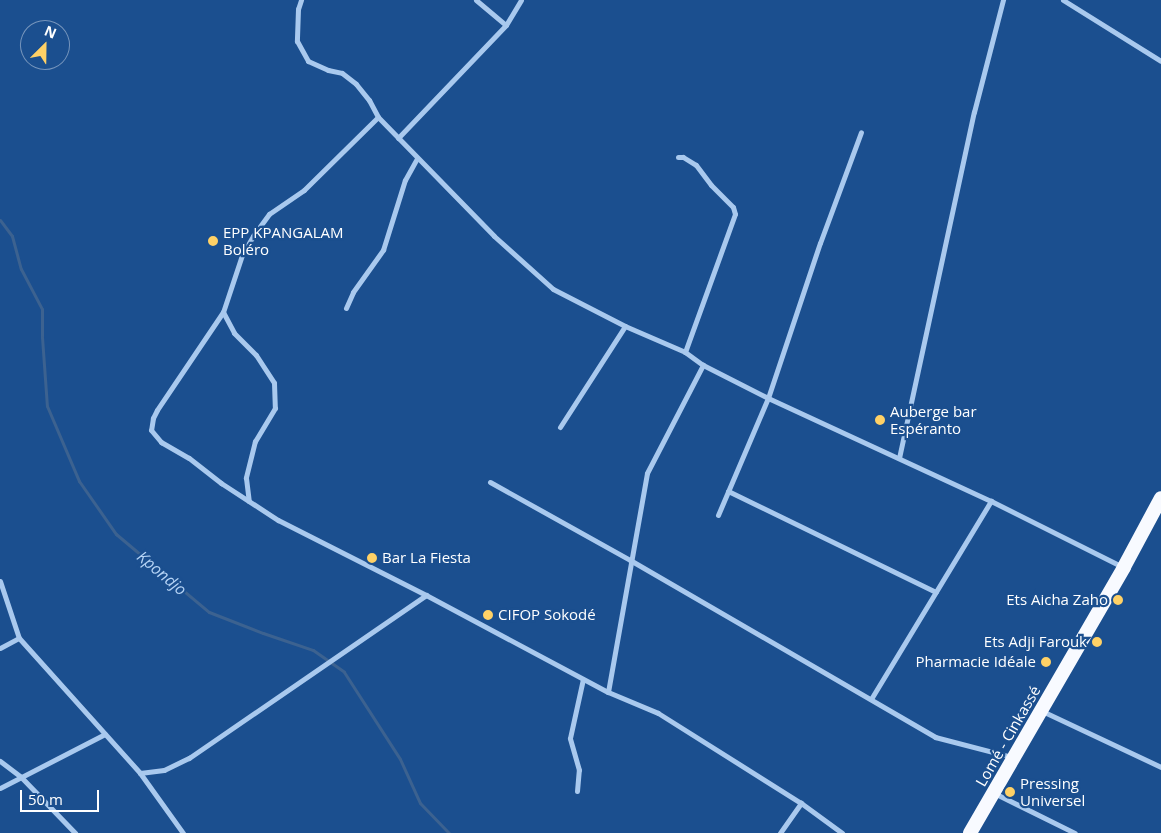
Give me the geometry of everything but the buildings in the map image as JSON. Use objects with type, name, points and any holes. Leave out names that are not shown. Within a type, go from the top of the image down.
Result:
[{"type":"highway","name":"Lomé - Cinkassé","points":[[970,833],[1124,568],[1161,498]]},
{"type":"street","points":[[301,0],[298,9],[297,41],[308,61],[328,70],[342,73],[356,84],[370,100],[378,118],[494,236],[553,289],[625,326],[684,352],[703,365],[768,398],[991,501],[1124,568]]},
{"type":"street","points":[[476,0],[506,24]]},
{"type":"street","points":[[398,138],[506,24],[521,0]]},
{"type":"street","points":[[899,458],[974,112],[1003,0]]},
{"type":"street","points":[[1063,0],[1161,61]]},
{"type":"street","points":[[378,118],[304,190],[269,214],[242,255],[223,312],[157,410],[153,418],[152,430],[161,442],[190,458],[221,483],[278,520],[310,538],[426,595],[608,692],[658,713],[801,803],[842,833]]},
{"type":"street","points":[[718,515],[768,398],[820,243],[861,132]]},
{"type":"street","points":[[678,157],[683,157],[696,165],[711,185],[733,207],[735,214],[684,352]]},
{"type":"street","points":[[346,308],[353,292],[384,250],[405,180],[417,158]]},
{"type":"street","points":[[223,312],[234,333],[256,355],[274,382],[275,408],[255,441],[246,478],[249,501]]},
{"type":"street","points":[[560,427],[625,326]]},
{"type":"street","points":[[608,692],[630,560],[648,472],[703,365]]},
{"type":"street","points":[[490,482],[630,560],[935,737],[1014,757]]},
{"type":"street","points":[[728,491],[936,592]]},
{"type":"street","points":[[871,699],[991,501]]},
{"type":"street","points":[[0,581],[19,638],[140,773],[183,833]]},
{"type":"street","points":[[140,773],[164,770],[189,758],[426,595]]},
{"type":"street","points":[[0,648],[19,638]]},
{"type":"street","points":[[577,791],[579,770],[570,738],[583,679]]},
{"type":"street","points":[[1041,710],[1161,767]]},
{"type":"street","points":[[0,788],[105,734]]},
{"type":"street","points":[[0,761],[21,777],[75,833]]},
{"type":"street","points":[[994,792],[1076,833]]},
{"type":"street","points":[[780,833],[801,803]]},
{"type":"waterway","name":"Kpondjo","points":[[0,220],[12,236],[21,269],[42,309],[47,406],[79,481],[116,534],[209,612],[313,650],[344,672],[400,759],[420,803],[449,833]]},
{"type":"place","name":"EPP KPANGALAM Boléro","points":[[213,241]]},
{"type":"place","name":"Auberge bar Espéranto","points":[[880,420]]},
{"type":"place","name":"Bar La Fiesta","points":[[372,558]]},
{"type":"place","name":"Ets Aicha Zaho","points":[[1118,600]]},
{"type":"place","name":"CIFOP Sokodé","points":[[488,615]]},
{"type":"place","name":"Ets Adji Farouk","points":[[1097,642]]},
{"type":"place","name":"Pharmacie Idéale","points":[[1046,662]]},
{"type":"place","name":"Pressing Universel","points":[[1010,792]]}]
